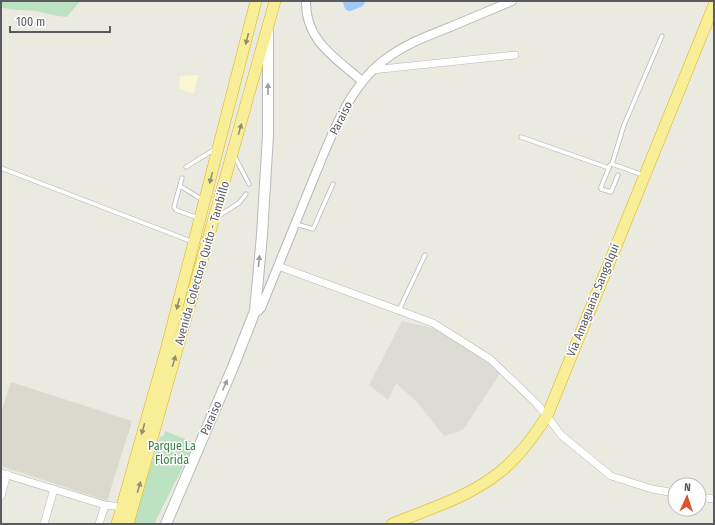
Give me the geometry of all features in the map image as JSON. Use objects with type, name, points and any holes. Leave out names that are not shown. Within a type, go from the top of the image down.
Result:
[{"type":"highway","name":"Avenida Colectora Quito - Tambillo","points":[[117,524],[165,354],[256,1]]},
{"type":"highway","name":"Avenida Colectora Quito - Tambillo","points":[[128,524],[275,1]]},
{"type":"highway","name":"Via Amaguaña Sangolquí","points":[[392,524],[460,497],[501,472],[536,434],[547,416],[714,5]]},
{"type":"main road","name":"Paraiso","points":[[166,524],[236,360],[255,311],[262,235],[268,135],[268,29]]},
{"type":"street","points":[[306,1],[307,17],[315,37],[322,46],[362,81]]},
{"type":"street","name":"Paraiso","points":[[255,311],[258,311],[261,308],[330,140],[362,81],[372,70],[400,49],[422,38],[512,1]]},
{"type":"street","points":[[372,70],[515,55]]},
{"type":"street","points":[[278,266],[433,323],[490,359],[536,403],[561,435],[611,476],[667,491]]},
{"type":"street","points":[[1,496],[4,473],[105,505],[122,507]]},
{"type":"street","points":[[44,524],[54,489]]},
{"type":"street","points":[[99,524],[105,505]]},
{"type":"lane","points":[[618,175],[611,192],[601,189],[611,166],[624,125],[662,36]]},
{"type":"lane","points":[[521,137],[644,175]]},
{"type":"lane","points":[[186,167],[219,146]]},
{"type":"lane","points":[[233,154],[249,184]]},
{"type":"lane","points":[[1,168],[194,243]]},
{"type":"lane","points":[[182,178],[174,207],[176,210],[200,219]]},
{"type":"lane","points":[[295,224],[313,229],[333,184]]},
{"type":"lane","points":[[180,186],[205,201]]},
{"type":"lane","points":[[215,218],[239,203],[246,194]]},
{"type":"lane","points":[[399,310],[425,255]]},
{"type":"shaded area","points":[[198,75],[194,94],[179,88],[180,76]]},
{"type":"shaded area","points":[[402,321],[432,328],[462,345],[501,372],[463,430],[444,436],[418,403],[396,383],[388,400],[369,385]]},
{"type":"shaded area","points":[[11,382],[132,421],[107,501],[1,466],[1,412]]},
{"type":"green space","points":[[1,1],[80,1],[67,17],[36,11],[5,8],[1,7]]},
{"type":"green space","name":"Parque La Florida","points":[[165,431],[195,443],[154,524],[132,524],[160,437],[164,436]]},
{"type":"waterway","points":[[349,1],[350,5],[359,1]]}]
